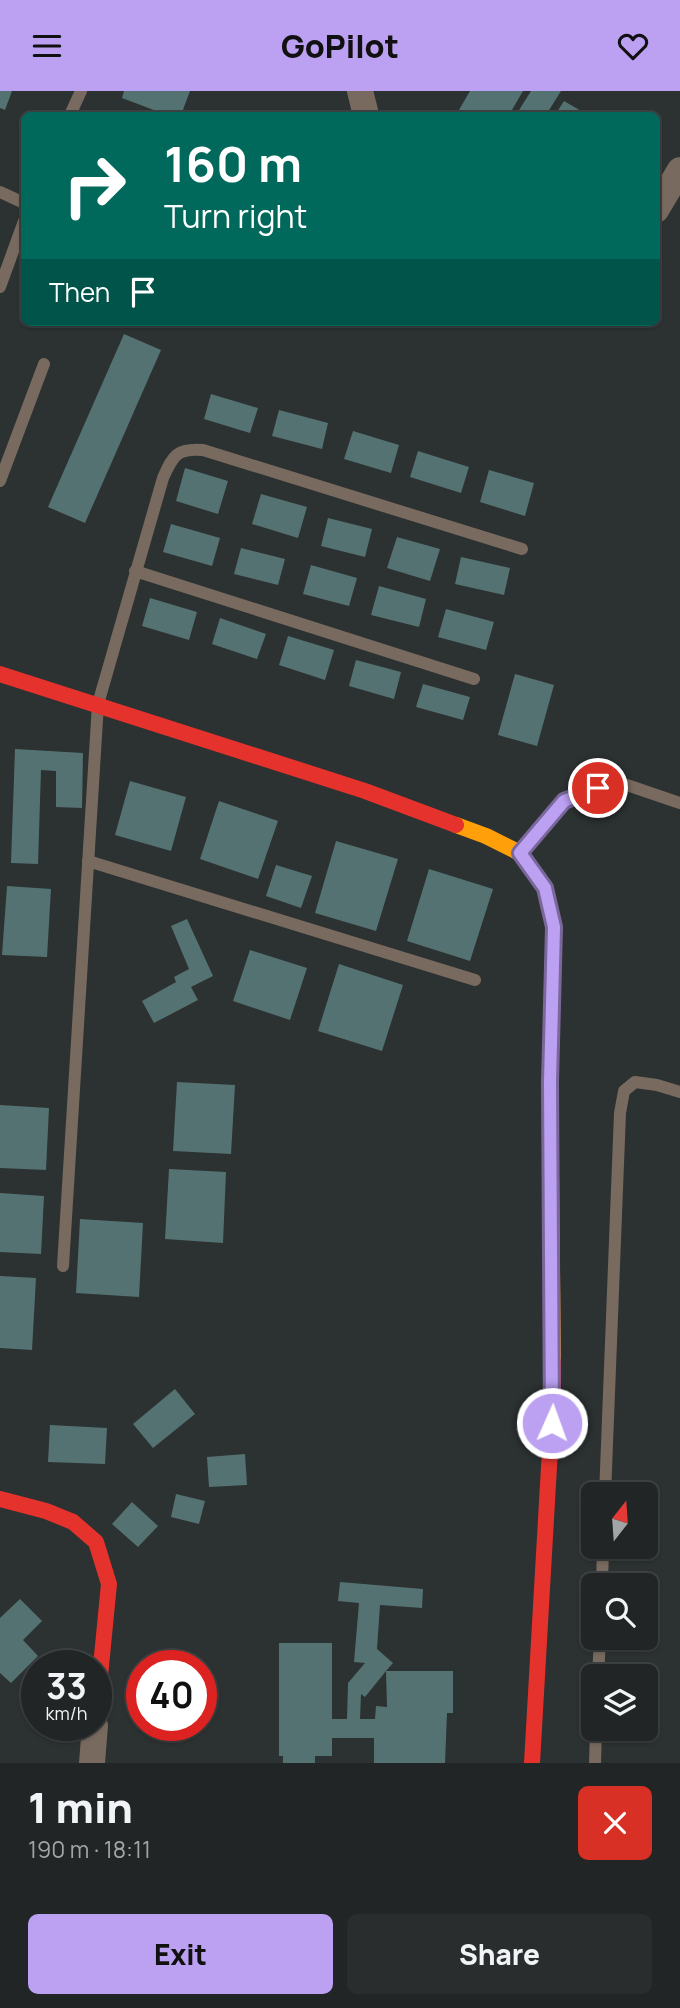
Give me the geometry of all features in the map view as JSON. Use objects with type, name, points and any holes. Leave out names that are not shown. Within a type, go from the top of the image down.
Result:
[{"type":"street","points":[[360,91],[365,112]]},
{"type":"street","points":[[660,203],[680,170]]},
{"type":"street","points":[[0,674],[365,791],[486,836],[520,853],[545,888],[554,927],[550,1082],[553,1397],[532,1763]]},
{"type":"street","points":[[0,1500],[46,1510],[73,1522],[96,1542],[108,1584],[102,1650]]},
{"type":"street","points":[[92,1763],[94,1741]]},
{"type":"lane","points":[[71,112],[81,91]]},
{"type":"lane","points":[[0,192],[21,202]]},
{"type":"lane","points":[[0,286],[21,229]]},
{"type":"lane","points":[[0,481],[44,364]]},
{"type":"lane","points":[[63,1266],[98,704],[163,478],[173,457],[186,449],[202,450],[522,549]]},
{"type":"lane","points":[[135,571],[474,679]]},
{"type":"lane","points":[[520,853],[564,801],[598,788],[624,784],[680,803]]},
{"type":"lane","points":[[88,861],[475,980]]},
{"type":"lane","points":[[606,1482],[620,1113],[624,1091],[635,1082],[680,1092]]},
{"type":"lane","points":[[595,1763],[596,1741]]},
{"type":"building","points":[[0,91],[12,91],[5,110],[0,108]]},
{"type":"building","points":[[124,91],[190,91],[182,112],[159,112],[122,98]]},
{"type":"building","points":[[470,91],[523,91],[511,112],[458,112]]},
{"type":"building","points":[[531,91],[561,91],[548,112],[518,112]]},
{"type":"building","points":[[564,101],[583,112],[557,112]]},
{"type":"building","points":[[124,334],[161,350],[85,523],[48,507]]},
{"type":"building","points":[[211,394],[258,408],[250,433],[204,419]]},
{"type":"building","points":[[279,410],[328,423],[322,449],[272,436]]},
{"type":"building","points":[[353,431],[399,445],[391,473],[344,459]]},
{"type":"building","points":[[418,451],[469,467],[461,493],[410,477]]},
{"type":"building","points":[[185,468],[228,481],[218,514],[176,501]]},
{"type":"building","points":[[489,470],[534,483],[525,516],[480,502]]},
{"type":"building","points":[[261,494],[307,507],[298,538],[252,524]]},
{"type":"building","points":[[328,518],[372,529],[365,557],[321,546]]},
{"type":"building","points":[[171,524],[220,538],[212,566],[163,552]]},
{"type":"building","points":[[397,537],[440,549],[430,581],[387,568]]},
{"type":"building","points":[[241,548],[285,559],[278,585],[234,574]]},
{"type":"building","points":[[461,557],[510,568],[504,595],[455,584]]},
{"type":"building","points":[[311,565],[357,578],[349,606],[303,594]]},
{"type":"building","points":[[379,586],[426,599],[419,627],[371,615]]},
{"type":"building","points":[[150,598],[197,612],[189,640],[142,626]]},
{"type":"building","points":[[446,609],[494,622],[486,650],[438,637]]},
{"type":"building","points":[[220,618],[266,634],[257,659],[212,644]]},
{"type":"building","points":[[288,636],[334,650],[325,680],[279,665]]},
{"type":"building","points":[[356,660],[401,672],[394,699],[349,686]]},
{"type":"building","points":[[515,674],[554,685],[537,746],[498,735]]},
{"type":"building","points":[[423,684],[470,697],[463,720],[416,707]]},
{"type":"building","points":[[15,749],[83,753],[82,808],[56,807],[56,771],[41,770],[38,864],[11,863]]},
{"type":"building","points":[[130,781],[186,797],[171,851],[115,835]]},
{"type":"building","points":[[219,801],[278,821],[258,879],[200,859]]},
{"type":"building","points":[[336,841],[398,859],[376,931],[315,913]]},
{"type":"building","points":[[276,865],[312,876],[301,908],[266,896]]},
{"type":"building","points":[[429,869],[493,889],[470,961],[407,941]]},
{"type":"building","points":[[7,886],[51,889],[47,957],[2,955]]},
{"type":"building","points":[[187,919],[213,976],[191,987],[198,1000],[154,1023],[142,1001],[176,982],[174,977],[189,969],[171,926]]},
{"type":"building","points":[[250,950],[307,968],[290,1020],[233,1001]]},
{"type":"building","points":[[339,964],[403,985],[382,1051],[318,1031]]},
{"type":"building","points":[[177,1082],[235,1085],[231,1154],[173,1151]]},
{"type":"building","points":[[0,1105],[49,1108],[46,1170],[0,1168]]},
{"type":"building","points":[[169,1169],[226,1172],[223,1243],[165,1239]]},
{"type":"building","points":[[0,1193],[44,1196],[41,1254],[0,1252]]},
{"type":"building","points":[[80,1219],[143,1223],[139,1297],[76,1293]]},
{"type":"building","points":[[0,1276],[36,1278],[32,1350],[0,1348]]},
{"type":"building","points":[[175,1389],[195,1414],[153,1448],[133,1424]]},
{"type":"building","points":[[50,1425],[107,1428],[105,1464],[48,1462]]},
{"type":"building","points":[[245,1454],[247,1485],[209,1487],[207,1457]]},
{"type":"building","points":[[176,1494],[205,1501],[199,1524],[171,1517]]},
{"type":"building","points":[[132,1502],[158,1526],[138,1547],[112,1524]]},
{"type":"building","points":[[340,1582],[423,1589],[422,1608],[380,1605],[377,1649],[393,1663],[386,1671],[453,1671],[453,1713],[447,1713],[445,1763],[374,1763],[374,1738],[332,1738],[332,1756],[315,1756],[315,1763],[283,1763],[283,1756],[279,1756],[279,1643],[332,1643],[332,1719],[347,1719],[348,1683],[365,1663],[354,1662],[359,1603],[338,1601]],"holes":[[[386,1671],[387,1707],[376,1706],[375,1719],[360,1719],[361,1694],[365,1697]]]},
{"type":"building","points":[[20,1599],[42,1621],[23,1640],[32,1650],[21,1650],[21,1673],[11,1683],[0,1673],[0,1618]]},
{"type":"traffic: slow","points":[[456,825],[520,853],[545,888],[554,927],[550,1082],[553,1362]]},
{"type":"traffic: jam","points":[[0,674],[365,791],[456,825]]},
{"type":"traffic: jam","points":[[532,1763],[553,1362]]},
{"type":"traffic: jam","points":[[0,1499],[46,1511],[73,1522],[96,1542],[109,1584],[103,1650]]},
{"type":"route","points":[[552,1423],[550,1082],[554,927],[545,888],[520,853],[564,801],[598,788]]}]
